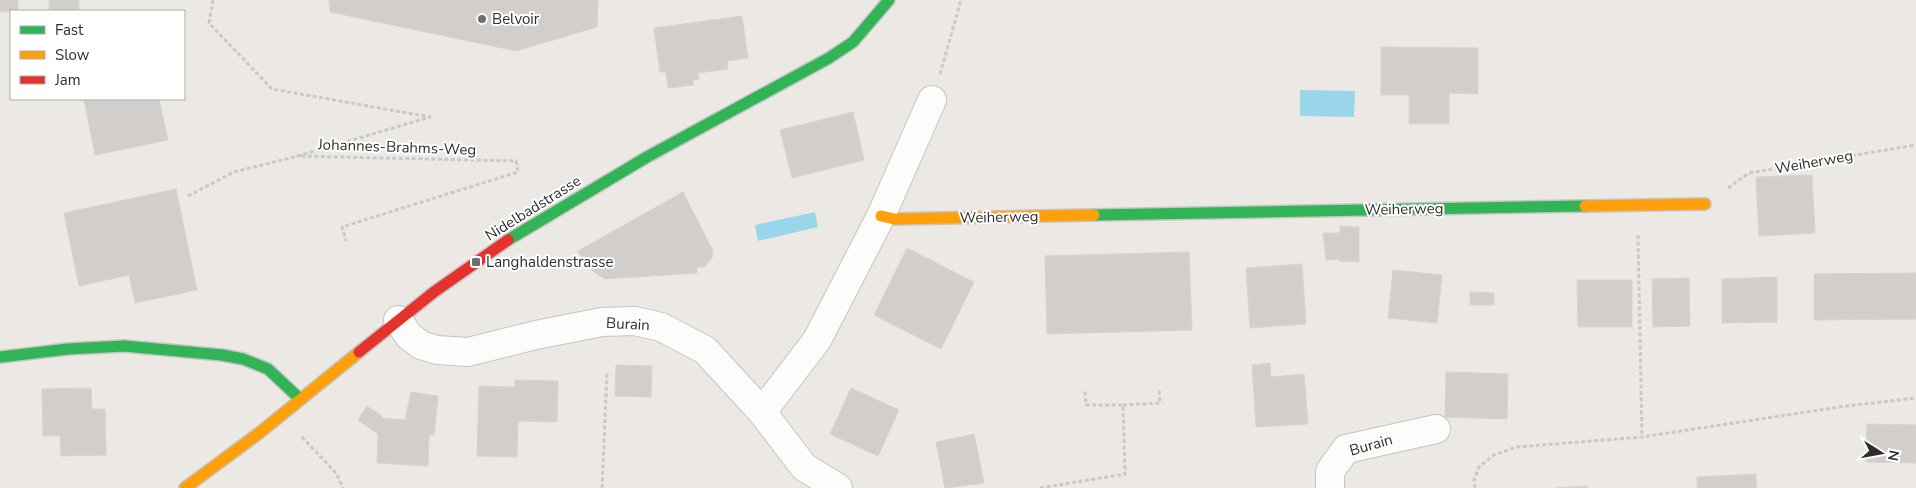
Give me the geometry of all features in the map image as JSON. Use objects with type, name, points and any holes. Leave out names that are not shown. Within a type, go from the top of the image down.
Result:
[{"type":"street","name":"Nidelbadstrasse","points":[[185,488],[225,460],[398,320],[471,265],[604,181],[829,58],[853,42],[888,0]]},
{"type":"street","points":[[762,412],[817,340],[881,216],[932,100]]},
{"type":"street","name":"Weiherweg","points":[[881,216],[894,220],[1705,204]]},
{"type":"street","name":"Burain","points":[[398,320],[409,336],[421,345],[437,350],[468,352],[536,335],[602,322],[635,322],[662,327],[705,350],[762,412],[804,468],[838,488]]},
{"type":"street","points":[[0,357],[68,349],[124,346],[222,355],[268,369],[300,399]]},
{"type":"street","name":"Burain","points":[[1330,488],[1330,471],[1346,450],[1436,428]]},
{"type":"path","name":"Johannes-Brahms-Weg","points":[[213,0],[209,23],[272,89],[430,117],[298,156]]},
{"type":"path","points":[[932,100],[961,0]]},
{"type":"path","name":"Weiherweg","points":[[1705,204],[1749,173],[1916,144]]},
{"type":"path","name":"Johannes-Brahms-Weg","points":[[298,156],[516,161],[518,172],[342,227],[346,241]]},
{"type":"path","points":[[188,196],[234,172],[298,156]]},
{"type":"path","points":[[1637,205],[1642,437]]},
{"type":"path","points":[[602,488],[607,372]]},
{"type":"path","points":[[1085,390],[1086,405],[1123,405],[1160,403],[1159,388]]},
{"type":"path","points":[[1475,488],[1474,480],[1479,467],[1503,450],[1642,437],[1846,406],[1916,398]]},
{"type":"path","points":[[1040,488],[1125,474],[1123,405]]},
{"type":"path","points":[[301,436],[336,474],[343,488]]},
{"type":"water","points":[[1300,90],[1355,91],[1354,117],[1300,116]]},
{"type":"water","points":[[815,212],[818,227],[758,241],[755,225]]},
{"type":"building","points":[[0,0],[18,0],[18,10],[0,12]]},
{"type":"building","points":[[49,0],[79,0],[79,10],[49,10]]},
{"type":"building","name":"Belvoir","points":[[329,0],[598,0],[597,27],[516,51],[330,12]]},
{"type":"building","points":[[742,16],[748,58],[727,61],[728,69],[698,73],[699,79],[693,80],[694,85],[668,88],[666,72],[660,72],[654,28]]},
{"type":"building","points":[[1381,47],[1478,48],[1478,94],[1449,93],[1449,124],[1409,124],[1409,95],[1381,95]]},
{"type":"building","points":[[84,100],[159,100],[168,140],[95,155]]},
{"type":"building","points":[[853,112],[864,160],[792,178],[780,130]]},
{"type":"building","points":[[1812,175],[1815,233],[1759,236],[1756,177]]},
{"type":"building","points":[[176,189],[197,290],[135,303],[129,275],[79,286],[64,213]]},
{"type":"building","points":[[683,192],[713,251],[712,258],[704,267],[697,267],[697,273],[605,279],[595,273],[585,263],[578,251]]},
{"type":"building","points":[[1340,226],[1359,227],[1359,262],[1339,261]]},
{"type":"building","points":[[1323,233],[1340,233],[1339,259],[1326,260]]},
{"type":"building","points":[[907,248],[974,282],[941,349],[874,315]]},
{"type":"building","points":[[1189,252],[1192,330],[1047,334],[1045,256]]},
{"type":"building","points":[[1302,264],[1306,324],[1250,328],[1246,268]]},
{"type":"building","points":[[1393,270],[1442,275],[1437,323],[1388,318]]},
{"type":"building","points":[[1916,273],[1916,319],[1814,320],[1814,274]]},
{"type":"building","points":[[1777,277],[1777,322],[1722,323],[1722,279]]},
{"type":"building","points":[[1689,278],[1690,326],[1653,327],[1652,279]]},
{"type":"building","points":[[1577,280],[1632,280],[1632,327],[1578,327]]},
{"type":"building","points":[[1470,292],[1494,293],[1494,305],[1470,305]]},
{"type":"building","points":[[1270,363],[1271,377],[1304,374],[1308,424],[1256,427],[1252,365]]},
{"type":"building","points":[[616,365],[652,366],[651,397],[615,396]]},
{"type":"building","points":[[1446,372],[1508,374],[1507,419],[1445,417]]},
{"type":"building","points":[[515,380],[558,381],[557,422],[518,421],[517,457],[477,456],[479,386],[515,387]]},
{"type":"building","points":[[91,388],[92,409],[105,409],[106,455],[61,456],[60,436],[43,436],[42,389]]},
{"type":"building","points":[[851,388],[899,410],[878,456],[830,434]]},
{"type":"building","points":[[411,392],[438,396],[434,435],[429,435],[428,466],[377,463],[378,434],[358,420],[367,406],[382,416],[381,418],[405,420]]},
{"type":"building","points":[[1867,424],[1916,425],[1916,463],[1866,462]]},
{"type":"building","points":[[974,434],[984,483],[945,488],[936,442]]},
{"type":"building","points":[[1756,474],[1757,488],[1697,488],[1697,477]]},
{"type":"building","points":[[1588,486],[1588,488],[1556,488]]},
{"type":"traffic: fast","points":[[508,240],[647,157],[829,58],[853,42],[889,0]]},
{"type":"traffic: fast","points":[[1094,215],[1585,206]]},
{"type":"traffic: fast","points":[[0,357],[68,349],[124,346],[222,355],[243,359],[268,369],[300,399]]},
{"type":"traffic: slow","points":[[1585,206],[1705,204]]},
{"type":"traffic: slow","points":[[881,216],[894,219],[1094,215]]},
{"type":"traffic: slow","points":[[185,488],[258,434],[359,352]]},
{"type":"traffic: jam","points":[[359,352],[434,292],[508,240]]},
{"type":"place","name":"Belvoir","points":[[482,19]]},
{"type":"place","name":"Langhaldenstrasse","points":[[476,262]]}]
